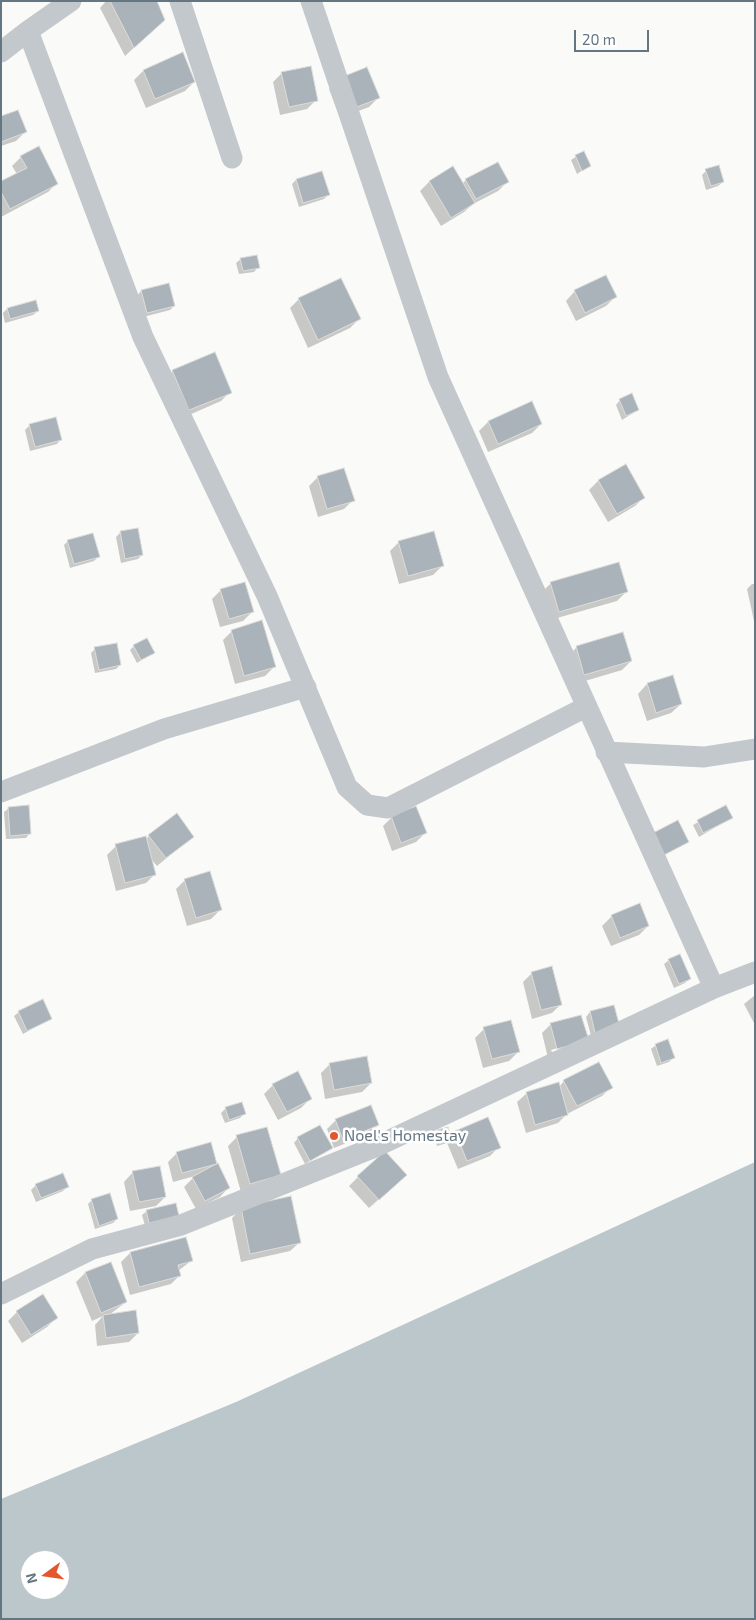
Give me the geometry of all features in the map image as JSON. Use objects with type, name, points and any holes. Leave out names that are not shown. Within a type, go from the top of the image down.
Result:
[{"type":"street","points":[[1,52],[71,1]]},
{"type":"street","points":[[180,1],[232,158]]},
{"type":"street","points":[[311,1],[438,378],[714,988]]},
{"type":"street","points":[[28,31],[144,337],[267,596],[348,786],[367,805],[388,808],[586,707]]},
{"type":"street","points":[[4,787],[164,730],[306,687]]},
{"type":"street","points":[[606,752],[704,757],[755,749]]},
{"type":"street","points":[[2,1290],[92,1250],[180,1225],[375,1148],[714,988],[755,972]]},
{"type":"shaded area","points":[[755,1162],[755,1619],[1,1619],[1,1499],[236,1402]]},
{"type":"building","points":[[110,1],[157,1],[165,20],[134,48]]},
{"type":"building","points":[[183,52],[195,82],[155,99],[143,70]]},
{"type":"building","points":[[311,66],[318,101],[289,107],[281,72]]},
{"type":"building","points":[[367,67],[380,98],[349,110],[337,79]]},
{"type":"building","points":[[18,110],[27,132],[1,142],[1,116]]},
{"type":"building","points":[[39,146],[58,184],[10,209],[1,192],[1,181],[27,168],[20,156]]},
{"type":"building","points":[[584,151],[591,166],[582,171],[575,155]]},
{"type":"building","points":[[498,162],[509,182],[476,199],[465,179]]},
{"type":"building","points":[[719,165],[724,182],[711,186],[705,169]]},
{"type":"building","points":[[453,166],[475,203],[451,218],[429,181]]},
{"type":"building","points":[[322,171],[330,195],[303,203],[296,179]]},
{"type":"building","points":[[257,255],[260,268],[243,271],[240,258]]},
{"type":"building","points":[[606,275],[617,297],[585,313],[574,290]]},
{"type":"building","points":[[341,278],[361,319],[318,340],[298,298]]},
{"type":"building","points":[[169,283],[175,306],[147,313],[141,290]]},
{"type":"building","points":[[36,300],[39,311],[10,319],[7,308]]},
{"type":"building","points":[[215,352],[232,393],[189,410],[172,370]]},
{"type":"building","points":[[632,393],[639,410],[626,416],[619,399]]},
{"type":"building","points":[[532,401],[542,424],[498,444],[488,421]]},
{"type":"building","points":[[56,417],[62,440],[35,447],[29,424]]},
{"type":"building","points":[[626,464],[645,498],[617,514],[598,480]]},
{"type":"building","points":[[344,468],[355,501],[327,509],[317,476]]},
{"type":"building","points":[[138,528],[143,555],[125,559],[120,531]]},
{"type":"building","points":[[434,531],[444,566],[408,576],[398,541]]},
{"type":"building","points":[[93,533],[100,557],[74,564],[67,540]]},
{"type":"building","points":[[619,562],[628,592],[559,612],[550,582]]},
{"type":"building","points":[[245,582],[254,612],[229,619],[220,589]]},
{"type":"building","points":[[262,620],[276,667],[244,676],[231,630]]},
{"type":"building","points":[[623,632],[632,661],[584,675],[576,646]]},
{"type":"building","points":[[147,638],[155,653],[141,660],[133,645]]},
{"type":"building","points":[[117,643],[121,665],[99,670],[94,647]]},
{"type":"building","points":[[673,675],[682,704],[656,713],[647,683]]},
{"type":"building","points":[[29,805],[31,834],[10,836],[8,807]]},
{"type":"building","points":[[726,805],[733,818],[703,833],[697,820]]},
{"type":"building","points":[[416,806],[427,833],[401,843],[391,816]]},
{"type":"building","points":[[177,813],[194,837],[166,858],[148,835]]},
{"type":"building","points":[[678,820],[689,842],[664,855],[653,833]]},
{"type":"building","points":[[146,836],[156,875],[125,883],[115,844]]},
{"type":"building","points":[[210,871],[222,910],[196,918],[184,879]]},
{"type":"building","points":[[640,903],[649,926],[620,938],[611,915]]},
{"type":"building","points":[[680,954],[691,979],[679,984],[668,959]]},
{"type":"building","points":[[552,966],[562,1005],[541,1010],[531,972]]},
{"type":"building","points":[[43,999],[52,1019],[27,1031],[18,1011]]},
{"type":"building","points":[[614,1005],[620,1027],[595,1033],[590,1011]]},
{"type":"building","points":[[581,1015],[589,1040],[557,1049],[550,1023]]},
{"type":"building","points":[[511,1020],[520,1052],[492,1059],[483,1027]]},
{"type":"building","points":[[668,1039],[675,1058],[661,1063],[655,1044]]},
{"type":"building","points":[[367,1056],[372,1083],[334,1090],[329,1063]]},
{"type":"building","points":[[599,1062],[613,1088],[577,1106],[563,1080]]},
{"type":"building","points":[[298,1071],[312,1099],[287,1112],[272,1084]]},
{"type":"building","points":[[559,1082],[568,1115],[535,1125],[526,1092]]},
{"type":"building","points":[[242,1102],[246,1114],[229,1120],[225,1107]]},
{"type":"building","points":[[371,1105],[379,1125],[343,1140],[335,1119]]},
{"type":"building","points":[[488,1117],[501,1148],[467,1161],[455,1131]]},
{"type":"building","points":[[320,1125],[333,1148],[310,1161],[297,1137]]},
{"type":"building","points":[[267,1127],[281,1175],[250,1184],[236,1135]]},
{"type":"building","points":[[448,1127],[452,1139],[441,1142],[437,1130]]},
{"type":"building","points":[[211,1142],[217,1164],[182,1173],[176,1152]]},
{"type":"building","points":[[385,1151],[407,1175],[379,1200],[357,1176]]},
{"type":"building","points":[[218,1163],[230,1188],[205,1201],[192,1177]]},
{"type":"building","points":[[160,1166],[166,1197],[139,1202],[132,1171]]},
{"type":"building","points":[[63,1173],[69,1187],[41,1198],[35,1184]]},
{"type":"building","points":[[110,1193],[118,1219],[99,1226],[91,1199]]},
{"type":"building","points":[[291,1196],[301,1243],[250,1254],[241,1207]]},
{"type":"building","points":[[176,1203],[179,1216],[149,1223],[146,1210]]},
{"type":"building","points":[[186,1237],[193,1261],[178,1265],[181,1276],[139,1287],[130,1252]]},
{"type":"building","points":[[111,1262],[127,1302],[101,1313],[85,1272]]},
{"type":"building","points":[[43,1294],[58,1318],[31,1335],[16,1311]]},
{"type":"building","points":[[136,1310],[139,1333],[106,1338],[103,1315]]},
{"type":"place","name":"Noel's Homestay","points":[[334,1136]]}]
